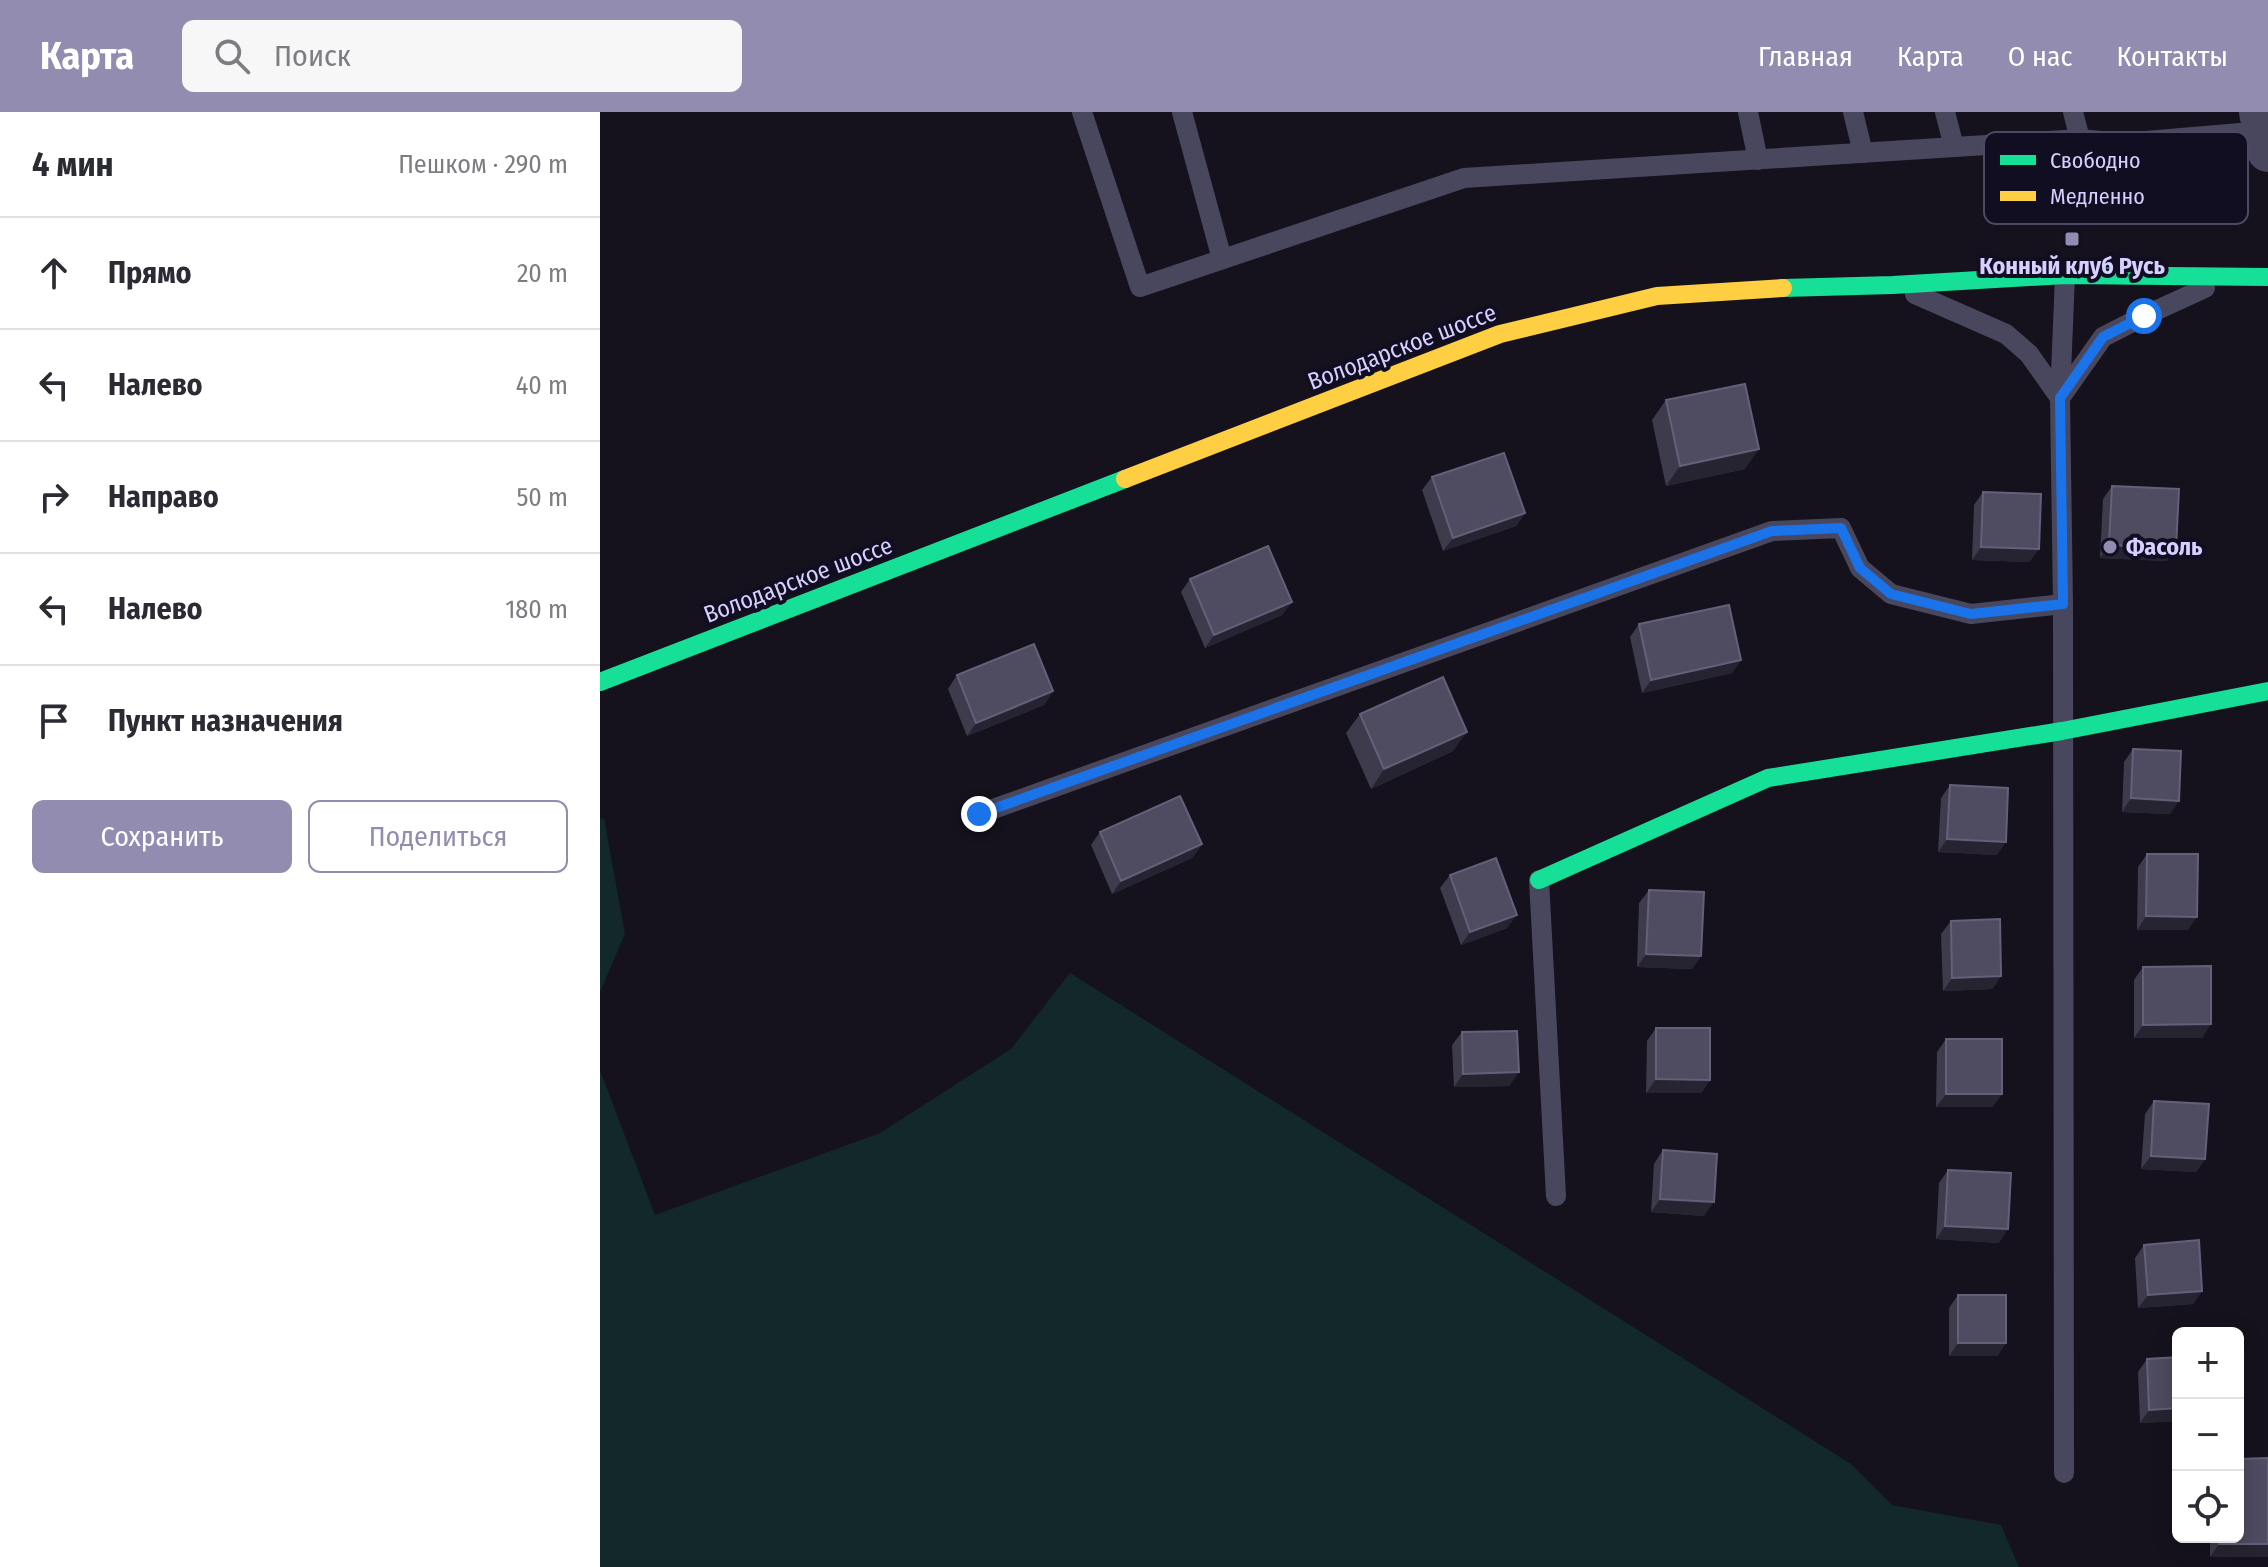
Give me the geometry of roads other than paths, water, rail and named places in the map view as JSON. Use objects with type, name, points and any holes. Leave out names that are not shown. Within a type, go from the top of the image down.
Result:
[{"type":"main road","name":"Володарское шоссе","points":[[600,682],[1500,334],[1657,296],[2065,275],[2268,277]]},
{"type":"main road","points":[[1539,880],[1768,778],[2062,731],[2268,691]]},
{"type":"lane","points":[[1082,112],[1140,287],[1464,178],[1984,145]]},
{"type":"lane","points":[[1182,112],[1222,259]]},
{"type":"lane","points":[[1748,112],[1758,160]]},
{"type":"lane","points":[[1853,112],[1863,153]]},
{"type":"lane","points":[[1945,112],[1954,147]]},
{"type":"lane","points":[[2073,112],[2078,132]]},
{"type":"lane","points":[[2064,1473],[2060,398],[2065,275]]},
{"type":"lane","points":[[2060,398],[2103,337],[2230,277]]},
{"type":"lane","points":[[1893,285],[2006,334],[2029,354],[2060,398]]},
{"type":"lane","points":[[979,814],[1772,531],[1841,528],[1860,568],[1891,594],[1971,614],[2063,604]]},
{"type":"lane","points":[[1539,880],[1556,1196]]},
{"type":"place","name":"Конный клуб Русь","points":[[2072,239]]},
{"type":"place","name":"Фасоль","points":[[2110,547]]}]
